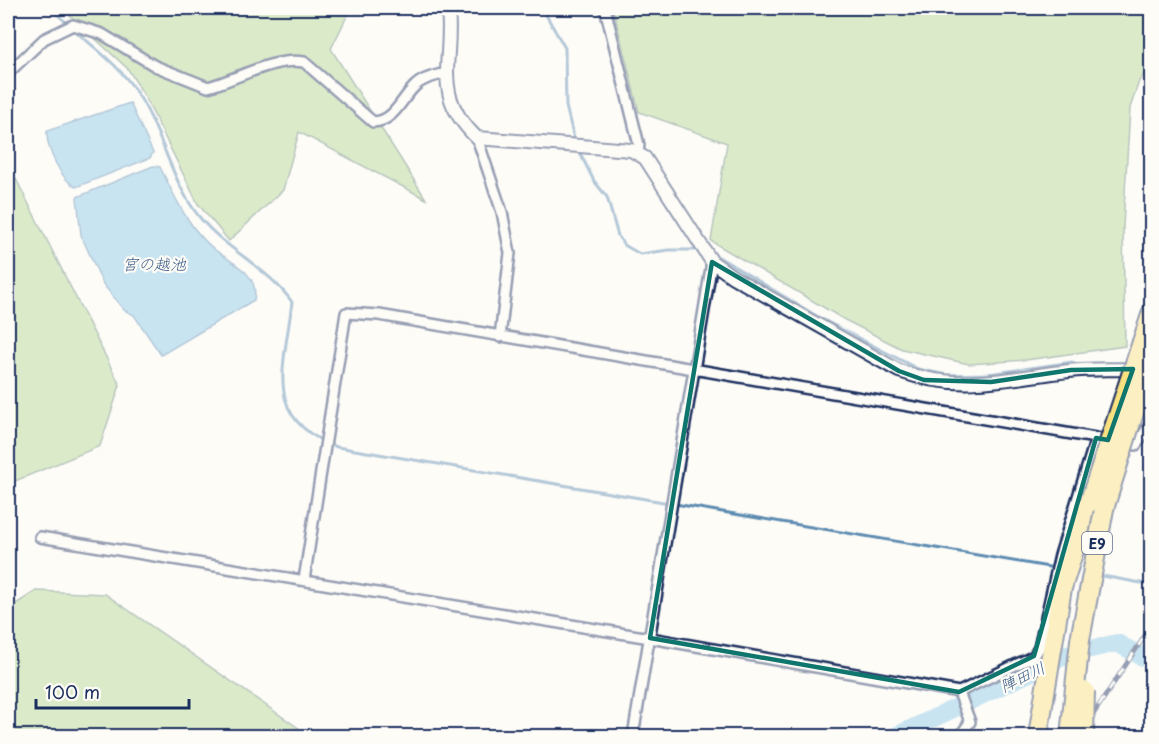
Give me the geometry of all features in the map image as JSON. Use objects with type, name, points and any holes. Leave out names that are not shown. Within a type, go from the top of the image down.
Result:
[{"type":"highway","name":"E9","points":[[1070,736],[1080,640],[1093,560],[1147,348],[1152,312]]},
{"type":"highway","name":"E9","points":[[1050,736],[1058,656],[1089,504],[1147,348]]},
{"type":"highway","points":[[1038,736],[1062,588],[1089,504]]},
{"type":"highway","points":[[1084,736],[1085,661],[1093,560]]},
{"type":"street","points":[[448,8],[446,72],[450,102],[462,124],[477,138],[502,212],[510,254],[500,337]]},
{"type":"street","points":[[605,8],[639,145],[638,153]]},
{"type":"street","points":[[8,73],[44,39],[62,28],[73,25],[102,34],[155,66],[208,87],[268,66],[293,60],[304,62],[373,122],[388,118],[415,86],[427,78],[446,72]]},
{"type":"street","points":[[477,138],[630,150],[638,153],[645,158],[712,262],[733,277],[880,361],[924,380],[952,384],[991,382],[1071,370],[1152,369]]},
{"type":"street","points":[[633,736],[712,262]]},
{"type":"street","points":[[304,580],[346,313],[379,315],[1136,445],[1152,422]]},
{"type":"street","points":[[40,537],[650,638],[960,695],[1034,656],[1039,648],[1058,561],[1096,438]]},
{"type":"street","points":[[960,695],[970,722],[960,736]]},
{"type":"highlighted area","points":[[712,262],[899,371],[924,380],[991,382],[1071,370],[1133,369],[1108,440],[1096,438],[1034,656],[959,692],[650,638]]},
{"type":"green space","points":[[62,8],[351,8],[331,49],[426,199],[299,132],[283,190],[229,241],[198,204],[144,95],[128,69]]},
{"type":"green space","points":[[613,8],[1151,8],[1151,66],[1139,81],[1130,108],[1123,226],[1125,346],[1026,360],[969,364],[902,349],[845,320],[711,241],[727,143],[639,112]]},
{"type":"green space","points":[[8,163],[120,385],[100,446],[8,484]]},
{"type":"green space","points":[[36,591],[105,594],[310,736],[8,736],[8,609]]},
{"type":"water","points":[[130,103],[153,153],[150,158],[76,187],[70,183],[55,163],[47,131]]},
{"type":"water","name":"宮の越池","points":[[153,166],[160,167],[197,232],[214,249],[249,276],[255,291],[254,300],[161,355],[134,315],[124,310],[103,284],[81,235],[77,197]]},
{"type":"waterway","points":[[50,8],[68,24]]},
{"type":"waterway","points":[[542,8],[565,48],[566,106],[574,139]]},
{"type":"waterway","points":[[73,29],[116,67],[131,84],[154,124],[182,190],[201,219],[223,241],[271,279],[292,302],[285,347],[283,388],[288,405],[297,421],[313,435],[337,447],[1055,568]]},
{"type":"waterway","points":[[580,153],[594,181],[607,197],[618,236],[624,245],[640,254],[669,250],[695,250]]},
{"type":"waterway","points":[[712,253],[820,318],[918,369],[947,375],[988,374],[1072,362]]},
{"type":"waterway","points":[[1086,376],[1111,375]]},
{"type":"waterway","points":[[1097,575],[1152,585]]},
{"type":"waterway","name":"陣田川","points":[[896,736],[1069,654],[1117,643],[1152,662]]},
{"type":"railway","points":[[1079,736],[1152,625]]}]
